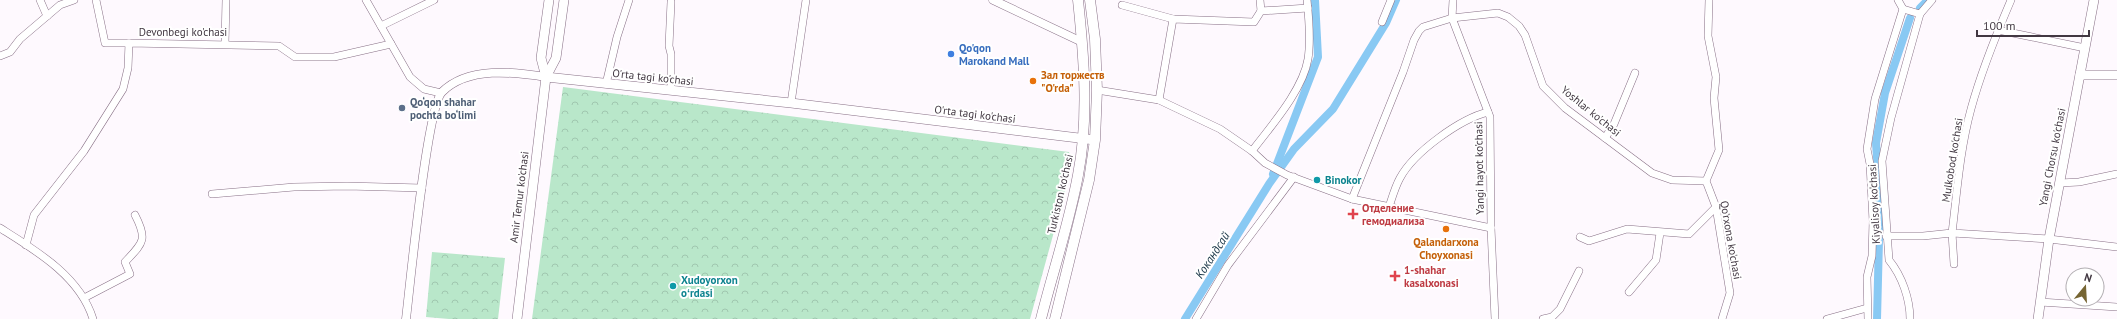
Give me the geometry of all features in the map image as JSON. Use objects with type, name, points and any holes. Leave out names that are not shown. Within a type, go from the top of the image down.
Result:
[{"type":"main road","points":[[546,77],[542,58],[549,0]]},
{"type":"main road","points":[[546,77],[556,58],[564,0]]},
{"type":"main road","name":"Turkiston ko'chasi","points":[[1041,319],[1078,176],[1083,139],[1084,108],[1082,42],[1078,0]]},
{"type":"main road","points":[[1055,319],[1084,200],[1095,140],[1097,90],[1090,0]]},
{"type":"main road","name":"Yangi Chorsu ko'chasi","points":[[2038,319],[2049,239],[2094,0]]},
{"type":"main road","points":[[2080,75],[2117,75]]},
{"type":"main road","name":"O'rta tagi ko'chasi","points":[[546,77],[791,103],[1095,140]]},
{"type":"main road","name":"Amir Temur ko'chasi","points":[[517,319],[546,77]]},
{"type":"street","points":[[40,0],[47,16]]},
{"type":"street","points":[[0,56],[10,52],[20,39],[60,5],[74,0]]},
{"type":"street","points":[[96,0],[105,43],[129,43]]},
{"type":"street","points":[[225,44],[226,0]]},
{"type":"street","points":[[366,0],[410,77],[424,89],[441,93],[435,109],[422,188],[406,319]]},
{"type":"street","points":[[381,26],[434,0]]},
{"type":"street","points":[[606,84],[617,37],[629,0]]},
{"type":"street","points":[[791,103],[806,0]]},
{"type":"street","points":[[993,0],[1082,42]]},
{"type":"street","points":[[1122,5],[1173,19],[1254,22],[1261,11],[1260,0]]},
{"type":"street","points":[[1252,151],[1280,114],[1300,81],[1308,59],[1309,20],[1307,0]]},
{"type":"street","points":[[1382,22],[1391,0]]},
{"type":"street","name":"Yangi hayot ko'chasi","points":[[1453,0],[1452,18],[1490,117],[1490,228],[1495,319]]},
{"type":"street","points":[[1706,181],[1719,150],[1714,98],[1716,77],[1708,36],[1709,0]]},
{"type":"street","points":[[1898,0],[1903,9],[1920,14]]},
{"type":"street","name":"Kiyalisoy ko'chasi","points":[[1910,319],[1910,304],[1897,270],[1889,260],[1886,236],[1882,161],[1891,118],[1920,14],[1932,0]]},
{"type":"street","name":"Mulkobod ko'chasi","points":[[1954,264],[1952,233],[1961,155],[1971,109],[1998,30],[2011,0]]},
{"type":"street","points":[[671,2],[668,46],[671,54],[671,90]]},
{"type":"street","points":[[1261,11],[1308,8]]},
{"type":"street","name":"Kiyalisoy ko'chasi","points":[[1868,319],[1867,277],[1872,256],[1872,221],[1870,164],[1866,149],[1875,100],[1903,9]]},
{"type":"street","name":"Yoshlar ko'chasi","points":[[1352,199],[1403,72],[1414,40],[1423,28],[1452,18],[1498,13],[1508,17],[1519,26],[1525,35],[1543,86],[1565,108],[1652,173],[1672,180],[1706,181]]},
{"type":"street","points":[[1159,100],[1173,19]]},
{"type":"street","points":[[1998,30],[2085,48]]},
{"type":"street","name":"Devonbegi ko'chasi","points":[[26,245],[34,215],[84,151],[123,89],[128,68],[129,43],[279,46],[295,57],[334,57],[391,44]]},
{"type":"street","name":"O'rta tagi ko'chasi","points":[[441,93],[454,82],[471,76],[518,72],[546,77]]},
{"type":"street","points":[[1605,138],[1614,124],[1635,73]]},
{"type":"street","points":[[1097,90],[1159,100],[1220,129],[1252,151],[1266,163],[1290,176],[1352,199],[1490,228]]},
{"type":"street","points":[[1389,207],[1400,177],[1416,159],[1438,139],[1459,124],[1477,115],[1488,112]]},
{"type":"street","points":[[2060,184],[2079,182],[2117,174]]},
{"type":"street","points":[[1196,319],[1228,265],[1290,176]]},
{"type":"street","name":"Qo'rxona ko'chasi","points":[[1706,181],[1716,206],[1730,293],[1722,319]]},
{"type":"street","points":[[212,194],[294,187],[347,186],[422,188]]},
{"type":"street","points":[[1580,237],[1589,241],[1627,229],[1660,233],[1689,234],[1716,206]]},
{"type":"street","points":[[84,298],[130,274],[125,262],[141,244],[143,230],[135,215]]},
{"type":"street","points":[[0,228],[55,267],[79,290],[93,319]]},
{"type":"street","points":[[1629,292],[1656,260],[1660,233]]},
{"type":"street","points":[[1886,236],[1923,236],[1952,233],[2049,239],[2117,247]]},
{"type":"street","points":[[1542,319],[1552,317],[1560,309],[1579,271]]},
{"type":"street","points":[[2040,302],[2117,307]]},
{"type":"street","points":[[1827,319],[1867,306]]},
{"type":"green space","points":[[563,87],[1069,152],[1072,161],[1066,188],[1030,319],[532,319]]},
{"type":"green space","points":[[432,252],[505,258],[498,319],[449,319],[426,317]]},
{"type":"waterway","points":[[1273,174],[1318,57],[1315,0]]},
{"type":"waterway","name":"Кокандсай","points":[[1185,319],[1269,184],[1294,149],[1333,109],[1386,23],[1396,0]]},
{"type":"waterway","points":[[1920,8],[1928,0]]},
{"type":"waterway","points":[[1877,319],[1880,200],[1876,143],[1885,93],[1910,18]]},
{"type":"place","name":"Qo'qon Marokand Mall","points":[[951,54]]},
{"type":"place","name":"Зал торжеств \"O'rda\"","points":[[1033,81]]},
{"type":"place","name":"Qo‘qon shahar pochta bo‘limi","points":[[402,108]]},
{"type":"place","name":"Binokor","points":[[1317,180]]},
{"type":"place","name":"Отделение гемодиализа","points":[[1353,214]]},
{"type":"place","name":"Qalandarxona Choyxonasi","points":[[1446,229]]},
{"type":"place","name":"1-shahar kasalxonasi","points":[[1395,276]]},
{"type":"place","name":"Xudoyorxon oʻrdasi","points":[[673,286]]}]
